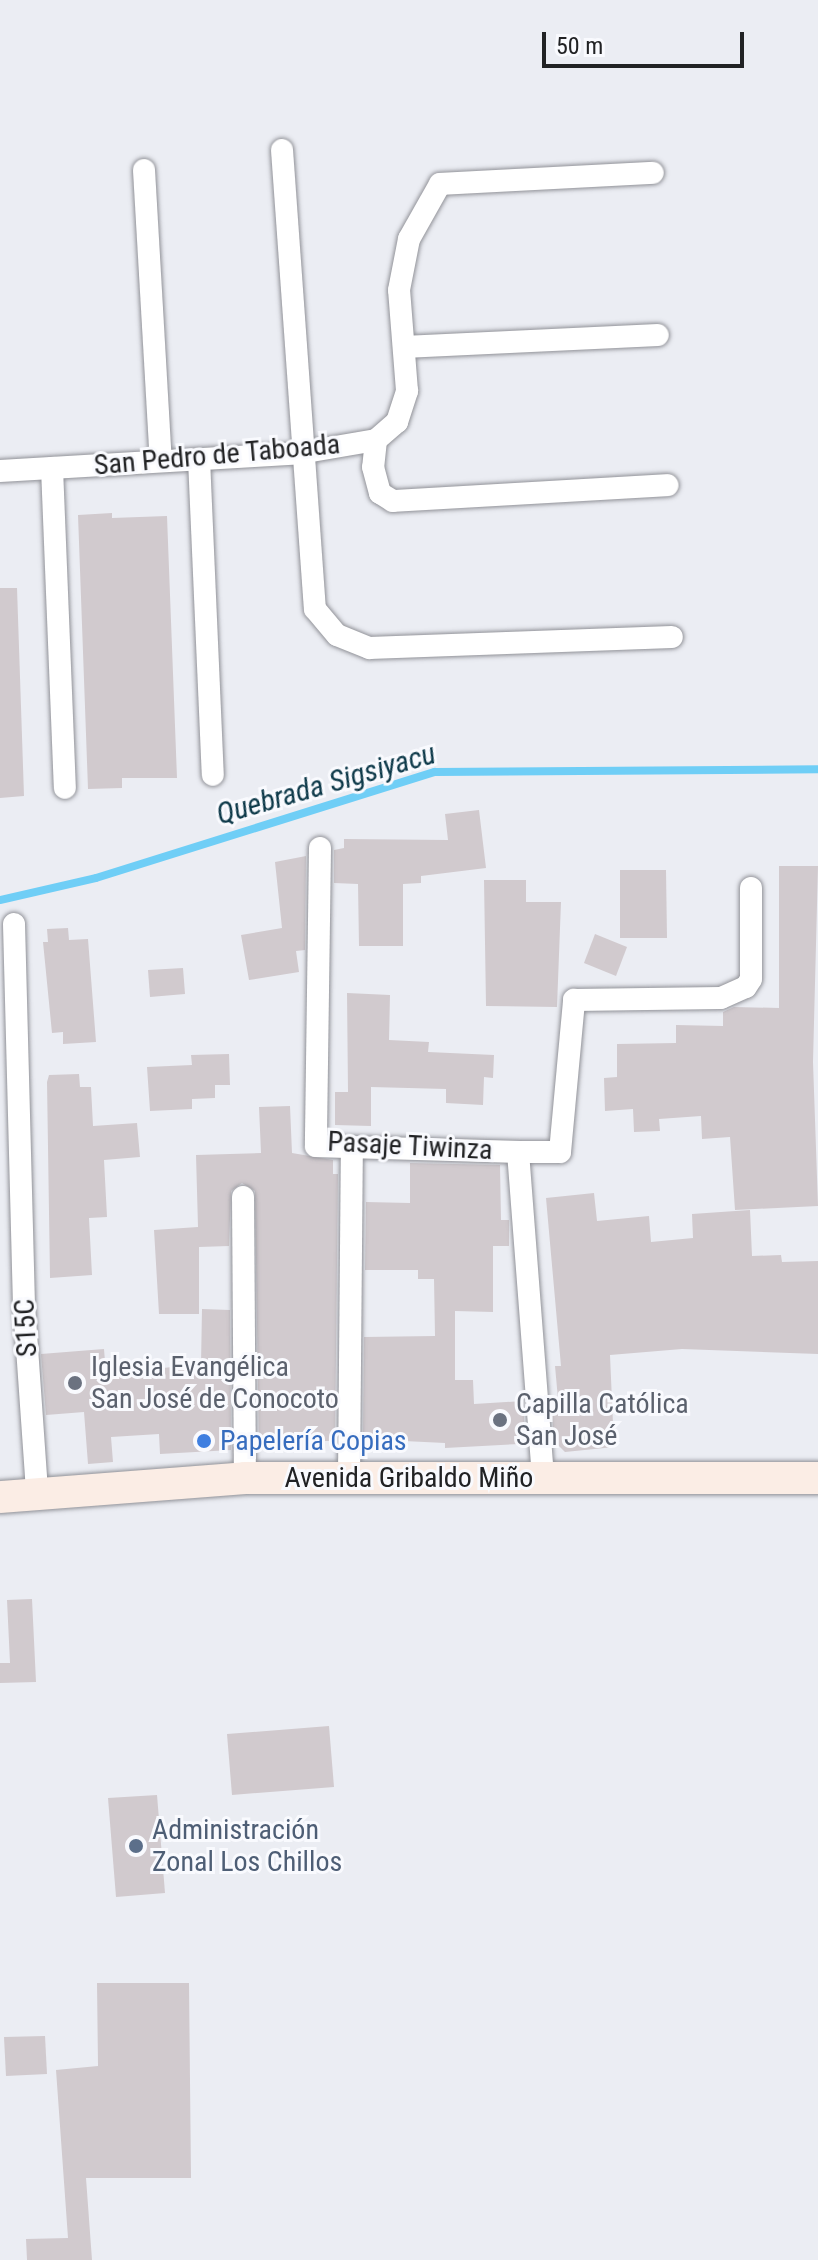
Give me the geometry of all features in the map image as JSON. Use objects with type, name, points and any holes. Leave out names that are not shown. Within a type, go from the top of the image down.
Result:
[{"type":"street","points":[[282,150],[300,453],[315,609],[337,635],[369,648],[672,637]]},
{"type":"street","points":[[144,170],[161,461]]},
{"type":"street","name":"San Pedro de Taboada","points":[[0,471],[300,453],[376,440],[397,422],[407,391],[399,290],[409,239],[440,184],[653,173]]},
{"type":"street","points":[[404,347],[658,335]]},
{"type":"street","points":[[376,440],[373,467],[380,493],[393,501],[668,485]]},
{"type":"street","points":[[199,459],[213,775]]},
{"type":"street","points":[[52,468],[65,788]]},
{"type":"street","name":"Pasaje Tiwinza","points":[[320,848],[316,1146],[518,1152],[543,1478]]},
{"type":"street","points":[[518,1152],[560,1152],[574,1000],[721,998],[746,987],[751,979],[751,888]]},
{"type":"street","name":"S15C","points":[[14,924],[24,1305],[37,1491]]},
{"type":"street","points":[[349,1478],[352,1147]]},
{"type":"street","points":[[243,1197],[245,1478]]},
{"type":"street","name":"Avenida Gribaldo Miño","points":[[0,1497],[37,1491],[245,1478],[818,1478]]},
{"type":"building","points":[[112,513],[112,518],[167,516],[177,778],[122,778],[122,788],[88,789],[78,515]]},
{"type":"building","points":[[0,588],[17,588],[24,796],[0,798]]},
{"type":"building","points":[[479,810],[486,868],[421,876],[421,883],[403,884],[403,946],[359,946],[358,884],[334,883],[334,850],[344,848],[344,839],[448,840],[445,814]]},
{"type":"building","points":[[306,856],[305,950],[296,951],[299,972],[249,980],[241,935],[282,928],[275,862]]},
{"type":"building","points":[[779,866],[818,866],[813,1062],[818,1206],[735,1210],[730,1137],[702,1139],[701,1116],[659,1119],[660,1131],[634,1132],[633,1109],[605,1111],[604,1078],[617,1077],[617,1044],[676,1043],[676,1025],[723,1026],[723,1012],[734,1007],[779,1008]]},
{"type":"building","points":[[620,870],[666,870],[667,938],[620,938]]},
{"type":"building","points":[[484,880],[526,880],[526,902],[561,902],[557,1007],[486,1006]]},
{"type":"building","points":[[68,928],[69,940],[88,939],[96,1042],[63,1044],[63,1032],[52,1033],[43,942],[48,942],[47,929]]},
{"type":"building","points":[[595,934],[627,947],[616,976],[584,963]]},
{"type":"building","points":[[183,968],[185,994],[150,997],[148,970]]},
{"type":"building","points":[[347,993],[390,995],[389,1040],[429,1042],[428,1052],[494,1055],[493,1078],[484,1077],[483,1105],[446,1103],[446,1089],[371,1087],[371,1126],[335,1125],[335,1092],[348,1092]]},
{"type":"building","points":[[229,1054],[230,1085],[215,1085],[215,1098],[192,1099],[192,1109],[150,1111],[147,1067],[192,1065],[191,1055]]},
{"type":"building","points":[[79,1074],[80,1087],[91,1087],[93,1126],[137,1123],[140,1157],[104,1160],[107,1217],[89,1218],[92,1275],[50,1278],[47,1082],[49,1075]]},
{"type":"building","points":[[290,1106],[292,1153],[333,1160],[333,1174],[338,1174],[335,1441],[277,1441],[277,1449],[259,1450],[255,1191],[242,1183],[231,1191],[229,1246],[199,1247],[199,1314],[159,1314],[154,1230],[198,1227],[196,1155],[261,1153],[259,1107]]},
{"type":"building","points":[[410,1163],[500,1165],[501,1220],[509,1220],[509,1246],[493,1246],[493,1312],[455,1311],[455,1380],[473,1380],[474,1404],[523,1401],[525,1433],[519,1444],[445,1448],[445,1443],[363,1439],[364,1337],[435,1336],[434,1279],[418,1279],[418,1270],[365,1270],[366,1202],[410,1203]]},
{"type":"building","points":[[594,1193],[597,1221],[649,1216],[651,1242],[693,1238],[692,1214],[750,1210],[752,1256],[781,1255],[782,1262],[818,1261],[818,1354],[682,1349],[610,1355],[614,1447],[565,1452],[554,1441],[551,1399],[558,1399],[555,1366],[561,1366],[546,1198]]},
{"type":"building","points":[[202,1309],[230,1310],[231,1450],[160,1454],[159,1434],[111,1437],[113,1462],[88,1464],[84,1412],[46,1415],[41,1354],[104,1349],[106,1374],[201,1364]]},
{"type":"building","points":[[32,1599],[36,1682],[0,1683],[0,1663],[10,1663],[7,1600]]},
{"type":"building","points":[[329,1726],[334,1787],[232,1795],[227,1734]]},
{"type":"building","name":"Administración Zonal Los Chillos","points":[[157,1795],[165,1893],[116,1897],[108,1798]]},
{"type":"building","points":[[97,1983],[189,1983],[191,2178],[86,2178],[92,2260],[27,2260],[26,2239],[68,2238],[56,2070],[98,2066]]},
{"type":"building","points":[[45,2036],[47,2074],[6,2076],[4,2037]]},
{"type":"waterway","name":"Quebrada Sigsiyacu","points":[[0,900],[96,878],[435,772],[818,769]]},
{"type":"place","name":"Iglesia Evangélica San José de Conocoto","points":[[75,1383]]},
{"type":"place","name":"Capilla Católica San José","points":[[500,1420]]},
{"type":"place","name":"Papelería Copias","points":[[204,1441]]},
{"type":"place","name":"Administración Zonal Los Chillos","points":[[136,1846]]}]
